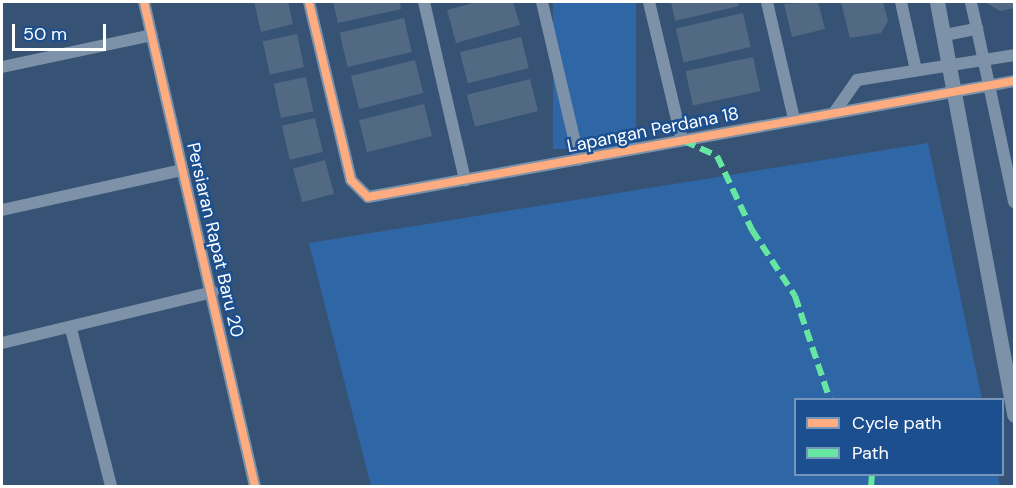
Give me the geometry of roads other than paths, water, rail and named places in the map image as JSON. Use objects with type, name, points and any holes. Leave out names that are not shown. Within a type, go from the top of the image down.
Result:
[{"type":"street","name":"Persiaran Rapat Baru 20","points":[[144,2],[213,292],[255,486]]},
{"type":"street","name":"Lapangan Perdana 18","points":[[309,2],[351,180],[359,192],[376,197],[794,119],[1014,81]]},
{"type":"street","points":[[424,2],[465,180]]},
{"type":"street","points":[[542,2],[579,160]]},
{"type":"street","points":[[649,2],[682,140]]},
{"type":"street","points":[[767,2],[794,119]]},
{"type":"street","points":[[901,2],[916,70]]},
{"type":"street","points":[[937,2],[945,35],[1014,415]]},
{"type":"street","points":[[971,2],[1014,202]]},
{"type":"street","points":[[945,35],[977,29]]},
{"type":"street","points":[[2,67],[152,35]]},
{"type":"street","points":[[834,113],[857,80],[984,58],[1014,56]]},
{"type":"street","points":[[2,210],[183,170]]},
{"type":"street","points":[[2,343],[71,329],[213,292]]},
{"type":"street","points":[[71,329],[111,486]]}]
